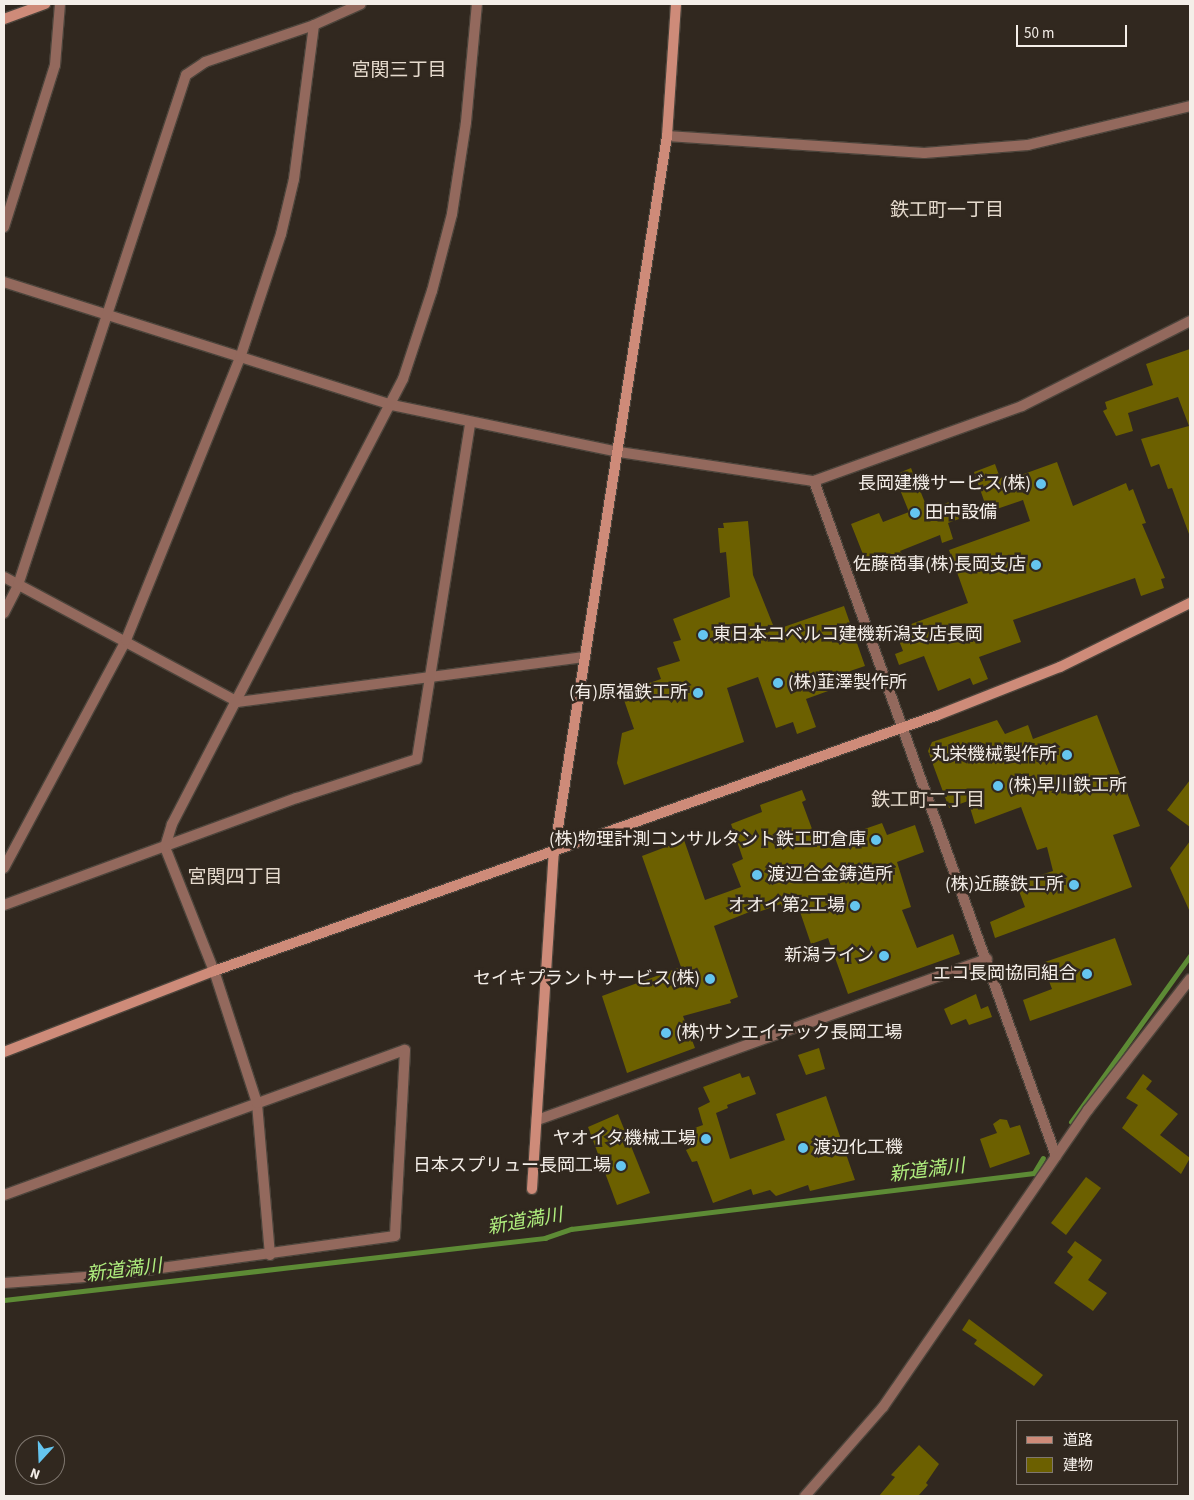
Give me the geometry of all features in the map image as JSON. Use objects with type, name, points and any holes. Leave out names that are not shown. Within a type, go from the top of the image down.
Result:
[{"type":"street","points":[[4,19],[45,4]]},
{"type":"street","points":[[4,227],[55,64],[60,4]]},
{"type":"street","points":[[4,614],[18,585],[186,75],[205,62],[314,25],[361,4]]},
{"type":"street","points":[[270,1255],[257,1102],[214,971],[165,847],[172,824],[238,702],[331,516],[392,405],[432,291],[452,214],[466,122],[477,4]]},
{"type":"street","points":[[532,1189],[554,853],[619,452],[667,136],[676,4]]},
{"type":"street","points":[[4,868],[126,640],[240,358],[271,268],[294,179],[314,25]]},
{"type":"street","points":[[667,136],[924,153],[1028,145],[1190,106]]},
{"type":"street","points":[[4,282],[392,405],[470,423],[619,452],[814,481],[1022,406],[1190,321]]},
{"type":"street","points":[[4,905],[297,798],[417,759],[470,423]]},
{"type":"street","points":[[814,481],[987,959],[1056,1156]]},
{"type":"street","points":[[4,577],[126,640],[238,702],[585,657]]},
{"type":"street","points":[[4,1052],[214,971],[554,853],[903,727],[1060,667],[1190,602]]},
{"type":"street","points":[[536,1120],[987,959]]},
{"type":"street","points":[[805,1496],[883,1407],[1056,1156],[1190,979]]},
{"type":"street","points":[[4,1195],[405,1050],[395,1236],[270,1255],[112,1275],[4,1283]]},
{"type":"building","points":[[1190,349],[1189,534],[1172,488],[1168,489],[1159,464],[1151,467],[1141,439],[1189,426],[1178,397],[1128,413],[1133,431],[1116,436],[1103,411],[1107,409],[1105,402],[1153,385],[1146,364]]},
{"type":"building","points":[[1057,462],[1073,506],[1126,483],[1129,491],[1133,489],[1146,523],[1142,524],[1165,578],[1161,579],[1164,588],[1141,596],[1135,578],[1013,620],[1021,642],[979,657],[988,679],[973,685],[970,678],[938,691],[924,656],[899,665],[895,654],[903,651],[895,630],[968,603],[949,550],[1030,521],[1023,500],[988,512],[974,472],[995,464],[1000,478],[1020,472],[1021,475]]},
{"type":"building","name":"田中設備","points":[[911,468],[928,510],[952,501],[959,519],[948,523],[953,539],[942,543],[940,535],[900,551],[904,559],[870,572],[851,524],[879,513],[883,522],[909,512],[894,475]]},
{"type":"building","points":[[748,521],[753,575],[775,630],[844,606],[865,666],[850,671],[853,682],[806,699],[816,727],[797,734],[793,722],[776,728],[758,677],[727,688],[744,742],[624,785],[617,763],[622,733],[634,729],[624,700],[628,699],[626,691],[661,679],[657,668],[680,661],[673,642],[681,640],[673,619],[730,597],[726,552],[720,553],[718,528],[724,528],[723,523]]},
{"type":"building","points":[[1097,715],[1140,826],[1113,835],[1132,887],[995,938],[990,922],[1025,907],[1016,883],[1053,871],[1047,847],[1037,850],[1021,807],[975,824],[968,801],[949,808],[928,751],[932,742],[997,720],[1005,734],[1028,725],[1033,739]]},
{"type":"building","points":[[1190,780],[1190,827],[1167,810]]},
{"type":"building","points":[[802,790],[806,800],[802,802],[818,845],[882,823],[887,835],[915,825],[924,852],[897,862],[911,907],[902,910],[917,948],[953,934],[960,954],[848,994],[828,938],[811,944],[797,903],[782,907],[781,904],[753,914],[752,911],[714,926],[738,997],[730,1000],[731,1003],[683,1016],[695,1048],[627,1073],[602,996],[681,967],[642,856],[684,840],[705,900],[741,887],[732,864],[743,859],[731,824],[762,812],[760,805]]},
{"type":"building","points":[[1190,841],[1190,912],[1170,868]]},
{"type":"building","name":"エコ長岡協同組合","points":[[1115,938],[1132,985],[1030,1021],[1023,1000],[1052,989],[1042,963]]},
{"type":"building","points":[[976,994],[981,1009],[988,1006],[992,1017],[969,1025],[966,1019],[951,1025],[944,1009]]},
{"type":"building","points":[[819,1048],[825,1069],[806,1075],[798,1055]]},
{"type":"building","name":"渡辺化工機","points":[[740,1073],[742,1078],[749,1076],[756,1094],[727,1105],[728,1108],[716,1113],[730,1159],[785,1140],[776,1114],[826,1096],[855,1180],[810,1191],[808,1185],[776,1196],[770,1190],[753,1195],[751,1189],[713,1203],[697,1161],[692,1162],[686,1150],[692,1147],[686,1131],[703,1125],[698,1108],[710,1102],[703,1087]]},
{"type":"building","points":[[1143,1074],[1152,1081],[1146,1089],[1178,1114],[1160,1135],[1190,1158],[1181,1174],[1122,1128],[1138,1105],[1126,1098]]},
{"type":"building","name":"日本スプリュー長岡工場","points":[[618,1114],[650,1193],[617,1205],[588,1127]]},
{"type":"building","points":[[1000,1119],[1007,1120],[1010,1128],[1020,1125],[1030,1154],[990,1168],[980,1139],[997,1133],[993,1124]]},
{"type":"building","points":[[1086,1177],[1101,1188],[1066,1235],[1051,1223]]},
{"type":"building","points":[[1075,1241],[1102,1260],[1088,1280],[1107,1293],[1093,1311],[1054,1283],[1073,1257],[1067,1252]]},
{"type":"building","points":[[969,1319],[1043,1375],[1034,1386],[974,1344],[977,1340],[962,1330]]},
{"type":"building","points":[[919,1445],[939,1464],[926,1483],[928,1485],[918,1496],[879,1496],[895,1477],[891,1475]]},
{"type":"waterway","points":[[1071,1122],[1190,956]]},
{"type":"waterway","name":"新道満川","points":[[4,1300],[545,1238],[571,1229],[1034,1173],[1043,1158]]},
{"type":"place","name":"長岡建機サービス(株)","points":[[1041,484]]},
{"type":"place","name":"田中設備","points":[[915,513]]},
{"type":"place","name":"佐藤商事(株)長岡支店","points":[[1036,565]]},
{"type":"place","name":"東日本コベルコ建機新潟支店長岡","points":[[703,635]]},
{"type":"place","name":"(株)韮澤製作所","points":[[778,683]]},
{"type":"place","name":"(有)原福鉄工所","points":[[698,693]]},
{"type":"place","name":"丸栄機械製作所","points":[[1067,755]]},
{"type":"place","name":"(株)早川鉄工所","points":[[998,786]]},
{"type":"place","name":"(株)物理計測コンサルタント鉄工町倉庫","points":[[876,840]]},
{"type":"place","name":"渡辺合金鋳造所","points":[[757,875]]},
{"type":"place","name":"(株)近藤鉄工所","points":[[1074,885]]},
{"type":"place","name":"オオイ第2工場","points":[[855,906]]},
{"type":"place","name":"新潟ライン","points":[[884,956]]},
{"type":"place","name":"エコ長岡協同組合","points":[[1087,974]]},
{"type":"place","name":"セイキプラントサービス(株)","points":[[710,979]]},
{"type":"place","name":"(株)サンエイテック長岡工場","points":[[666,1033]]},
{"type":"place","name":"ヤオイタ機械工場","points":[[706,1139]]},
{"type":"place","name":"渡辺化工機","points":[[803,1148]]},
{"type":"place","name":"日本スプリュー長岡工場","points":[[621,1166]]},
{"type":"district","name":"宮関三丁目","points":[[399,71]]},
{"type":"district","name":"鉄工町一丁目","points":[[947,211]]},
{"type":"district","name":"鉄工町二丁目","points":[[928,801]]},
{"type":"district","name":"宮関四丁目","points":[[235,878]]}]
